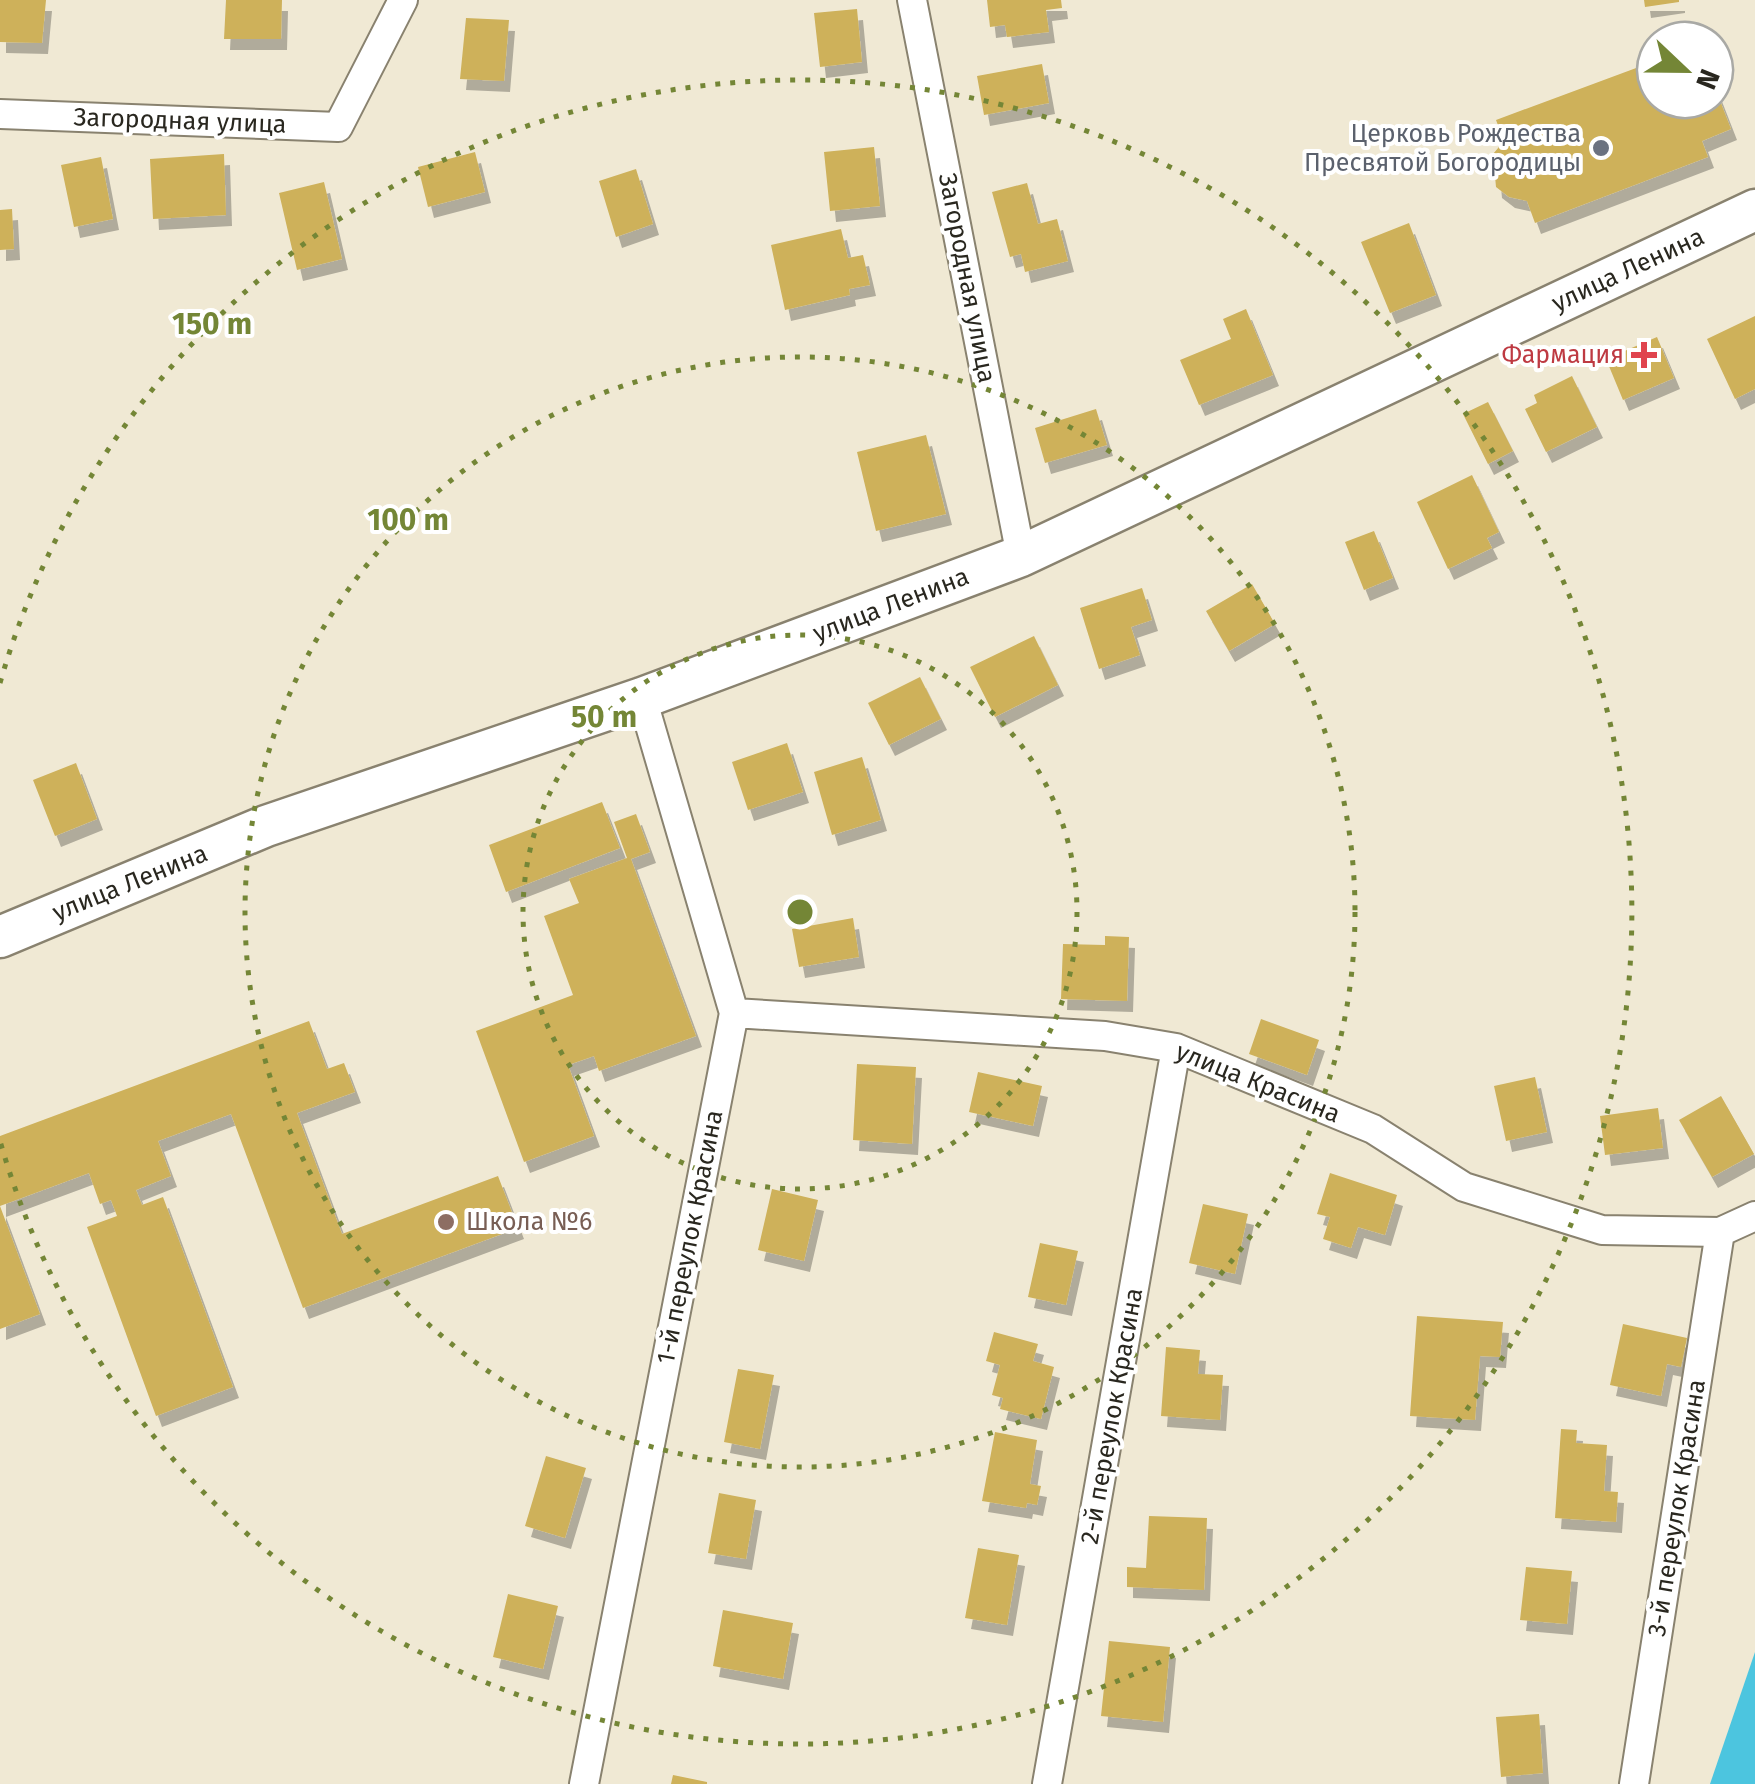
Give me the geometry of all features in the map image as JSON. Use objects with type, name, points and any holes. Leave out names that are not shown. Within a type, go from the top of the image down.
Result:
[{"type":"main road","name":"улица Ленина","points":[[0,937],[266,826],[642,698],[1021,556],[1755,210]]},
{"type":"street","name":"Загородная улица","points":[[0,114],[338,127],[403,0]]},
{"type":"street","name":"Загородная улица","points":[[912,0],[1021,556]]},
{"type":"street","name":"1-й переулок Красина","points":[[584,1784],[734,1012],[642,698]]},
{"type":"street","name":"улица Красина","points":[[734,1012],[1106,1036],[1176,1048],[1373,1129],[1464,1187],[1602,1230],[1720,1232],[1755,1216]]},
{"type":"street","name":"2-й переулок Красина","points":[[1046,1784],[1176,1048]]},
{"type":"street","name":"3-й переулок Красина","points":[[1634,1784],[1720,1232]]},
{"type":"water","points":[[1755,1652],[1755,1784],[1710,1784]]},
{"type":"building","points":[[0,0],[46,0],[42,43],[0,42]]},
{"type":"building","points":[[226,0],[282,0],[281,39],[224,39]]},
{"type":"building","points":[[987,0],[1061,0],[1062,8],[1046,10],[1049,32],[1007,37],[1005,25],[990,27]]},
{"type":"building","points":[[1644,0],[1679,0],[1679,2],[1645,7]]},
{"type":"building","points":[[857,9],[862,62],[820,67],[814,13]]},
{"type":"building","points":[[466,18],[509,20],[504,81],[460,79]]},
{"type":"building","points":[[1042,64],[1049,103],[984,115],[977,76]]},
{"type":"building","name":"Церковь Рождества Пресвятой Богородицы","points":[[1635,68],[1635,120],[1727,120],[1731,129],[1702,141],[1708,157],[1535,223],[1527,201],[1509,197],[1496,187],[1493,154],[1504,141],[1496,120]]},
{"type":"building","points":[[874,147],[880,206],[830,211],[824,152]]},
{"type":"building","points":[[475,152],[485,192],[428,207],[418,167]]},
{"type":"building","points":[[224,154],[226,215],[153,219],[150,159]]},
{"type":"building","points":[[101,157],[113,219],[74,227],[61,165]]},
{"type":"building","points":[[636,169],[653,224],[616,237],[599,181]]},
{"type":"building","points":[[324,182],[342,259],[297,270],[279,193]]},
{"type":"building","points":[[1027,183],[1038,224],[1057,219],[1068,261],[1025,272],[1021,254],[1010,257],[992,192]]},
{"type":"building","points":[[12,209],[14,249],[0,250],[0,210]]},
{"type":"building","points":[[1409,223],[1436,295],[1390,313],[1361,242]]},
{"type":"building","points":[[841,229],[848,258],[863,255],[870,285],[849,289],[850,295],[785,310],[771,245]]},
{"type":"building","points":[[1246,309],[1273,375],[1199,405],[1180,360],[1231,339],[1223,319]]},
{"type":"building","points":[[1755,316],[1755,389],[1735,399],[1707,339]]},
{"type":"building","points":[[1657,337],[1674,378],[1623,400],[1606,359]]},
{"type":"building","points":[[1572,376],[1597,427],[1546,452],[1525,409],[1537,403],[1534,395]]},
{"type":"building","points":[[1488,402],[1513,451],[1488,464],[1463,414]]},
{"type":"building","points":[[1096,409],[1107,445],[1045,463],[1035,428]]},
{"type":"building","points":[[926,435],[946,514],[876,531],[857,452]]},
{"type":"building","points":[[1472,475],[1499,532],[1487,538],[1492,548],[1448,569],[1417,502]]},
{"type":"building","points":[[1374,531],[1393,578],[1364,590],[1345,542]]},
{"type":"building","points":[[1252,584],[1275,624],[1229,651],[1206,611]]},
{"type":"building","points":[[1142,588],[1152,620],[1131,627],[1140,655],[1099,669],[1080,608]]},
{"type":"building","points":[[1034,636],[1058,685],[995,717],[970,667]]},
{"type":"building","points":[[920,677],[941,719],[889,745],[868,703]]},
{"type":"building","points":[[787,743],[803,792],[748,810],[732,762]]},
{"type":"building","points":[[862,757],[881,820],[832,835],[814,772]]},
{"type":"building","points":[[76,763],[97,819],[55,836],[33,780]]},
{"type":"building","points":[[602,802],[620,848],[506,892],[489,845]]},
{"type":"building","points":[[636,814],[650,852],[631,859],[696,1036],[599,1071],[594,1056],[568,1065],[594,1136],[524,1162],[476,1031],[573,995],[544,916],[579,903],[569,879],[627,858],[614,822]]},
{"type":"building","points":[[853,918],[859,957],[799,967],[792,929]]},
{"type":"building","points":[[1105,936],[1129,937],[1127,1001],[1061,999],[1063,944],[1105,945]]},
{"type":"building","points":[[1261,1019],[1319,1040],[1307,1075],[1249,1054]]},
{"type":"building","name":"Школа №6","points":[[309,1021],[327,1069],[344,1063],[355,1092],[297,1113],[342,1234],[498,1176],[518,1228],[303,1308],[231,1114],[158,1141],[171,1176],[136,1190],[142,1205],[163,1197],[233,1387],[156,1416],[87,1227],[117,1216],[111,1200],[100,1204],[89,1173],[0,1206],[0,1136]]},
{"type":"building","points":[[857,1064],[916,1067],[912,1144],[853,1140]]},
{"type":"building","points":[[978,1072],[1042,1086],[1033,1126],[969,1112]]},
{"type":"building","points":[[1535,1077],[1547,1132],[1506,1141],[1494,1086]]},
{"type":"building","points":[[1721,1096],[1754,1154],[1712,1177],[1679,1120]]},
{"type":"building","points":[[1658,1108],[1663,1148],[1605,1155],[1600,1116]]},
{"type":"building","points":[[1330,1173],[1397,1195],[1385,1235],[1358,1227],[1351,1248],[1323,1239],[1330,1217],[1317,1214]]},
{"type":"building","points":[[772,1189],[818,1200],[804,1261],[758,1250]]},
{"type":"building","points":[[1203,1204],[1248,1214],[1235,1274],[1189,1263]]},
{"type":"building","points":[[0,1206],[40,1314],[0,1329]]},
{"type":"building","points":[[1040,1243],[1078,1251],[1066,1305],[1028,1297]]},
{"type":"building","points":[[1417,1316],[1503,1322],[1500,1357],[1480,1356],[1475,1420],[1410,1416]]},
{"type":"building","points":[[1623,1324],[1687,1338],[1681,1367],[1667,1364],[1661,1396],[1610,1385]]},
{"type":"building","points":[[994,1332],[1038,1344],[1033,1361],[1054,1367],[1041,1419],[1000,1409],[1003,1398],[992,1395],[1000,1365],[986,1361]]},
{"type":"building","points":[[1166,1347],[1200,1350],[1198,1374],[1223,1375],[1220,1420],[1161,1416]]},
{"type":"building","points":[[738,1369],[774,1375],[760,1449],[724,1442]]},
{"type":"building","points":[[1561,1429],[1577,1430],[1576,1443],[1607,1445],[1604,1491],[1618,1492],[1616,1522],[1555,1518]]},
{"type":"building","points":[[995,1432],[1037,1440],[1030,1484],[1041,1486],[1037,1505],[1027,1503],[1026,1508],[982,1501]]},
{"type":"building","points":[[546,1456],[586,1468],[565,1538],[525,1526]]},
{"type":"building","points":[[719,1493],[756,1500],[746,1559],[708,1553]]},
{"type":"building","points":[[1149,1516],[1207,1518],[1204,1590],[1127,1587],[1127,1567],[1146,1568]]},
{"type":"building","points":[[978,1548],[1019,1555],[1007,1625],[965,1618]]},
{"type":"building","points":[[1526,1567],[1572,1571],[1567,1624],[1520,1620]]},
{"type":"building","points":[[508,1594],[558,1606],[543,1669],[493,1657]]},
{"type":"building","points":[[723,1610],[793,1623],[783,1679],[713,1666]]},
{"type":"building","points":[[1109,1641],[1170,1647],[1163,1722],[1101,1716]]},
{"type":"building","points":[[1539,1714],[1543,1773],[1501,1777],[1496,1717]]},
{"type":"building","points":[[673,1775],[707,1782],[707,1784],[671,1784]]},
{"type":"place","name":"Церковь Рождества Пресвятой Богородицы","points":[[1601,148]]},
{"type":"place","name":"Фармация","points":[[1644,355]]},
{"type":"place","name":"Школа №6","points":[[446,1222]]}]
